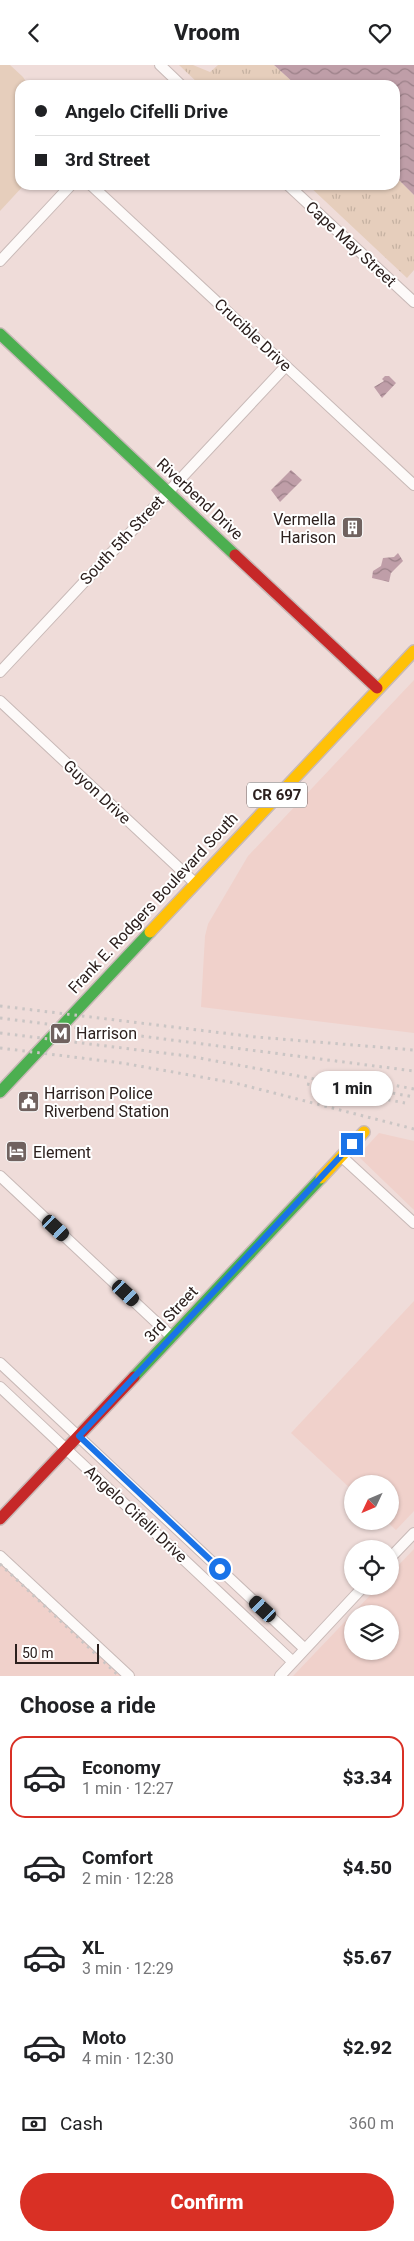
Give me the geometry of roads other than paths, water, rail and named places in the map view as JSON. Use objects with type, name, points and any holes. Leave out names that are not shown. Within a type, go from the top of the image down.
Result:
[{"type":"street","points":[[160,65],[176,80]]},
{"type":"street","points":[[168,80],[172,76]]},
{"type":"street","points":[[0,261],[66,190]]},
{"type":"street","name":"Crucible Drive","points":[[96,190],[414,485]]},
{"type":"street","name":"Cape May Street","points":[[293,190],[414,303]]},
{"type":"street","name":"Riverbend Drive","points":[[0,334],[377,688]]},
{"type":"street","name":"South 5th Street","points":[[0,672],[167,491],[286,366]]},
{"type":"street","name":"Frank E. Rodgers Boulevard South","points":[[0,1092],[377,688],[414,651]]},
{"type":"street","name":"Guyon Drive","points":[[0,701],[195,883]]},
{"type":"street","name":"3rd Street","points":[[0,1519],[364,1132]]},
{"type":"street","points":[[341,1156],[414,1223]]},
{"type":"street","points":[[0,1176],[172,1337]]},
{"type":"street","name":"Angelo Cifelli Drive","points":[[0,1363],[306,1649]]},
{"type":"street","name":"Angelo Cifelli Drive","points":[[0,1387],[293,1662]]},
{"type":"street","points":[[399,1549],[414,1533]]},
{"type":"street","points":[[0,1555],[129,1676]]},
{"type":"street","points":[[280,1676],[356,1595]]},
{"type":"water","points":[[274,65],[414,65],[414,195],[400,181],[400,80],[290,80]]},
{"type":"water","points":[[385,376],[389,376],[396,383],[382,398],[374,387],[384,381],[382,379]]},
{"type":"water","points":[[291,470],[302,480],[280,502],[271,490]]},
{"type":"water","points":[[398,553],[403,561],[391,573],[389,582],[372,578],[373,571],[381,566],[383,558],[394,557]]},
{"type":"railway","points":[[0,1006],[256,1037],[414,1050]]},
{"type":"railway","points":[[0,1018],[414,1071]]},
{"type":"railway","points":[[0,1033],[188,1056],[414,1097]]},
{"type":"railway","points":[[0,1048],[122,1063],[235,1083],[414,1129]]},
{"type":"railway","points":[[382,1083],[414,1089]]},
{"type":"railway","points":[[307,1084],[405,1103]]},
{"type":"railway","points":[[0,1564],[119,1676]]},
{"type":"place","name":"Vermella Harison","points":[[352,528]]},
{"type":"place","name":"Harrison","points":[[60,1033]]},
{"type":"place","name":"Harrison Police Riverbend Station","points":[[28,1102]]},
{"type":"place","name":"Element","points":[[17,1152]]}]
